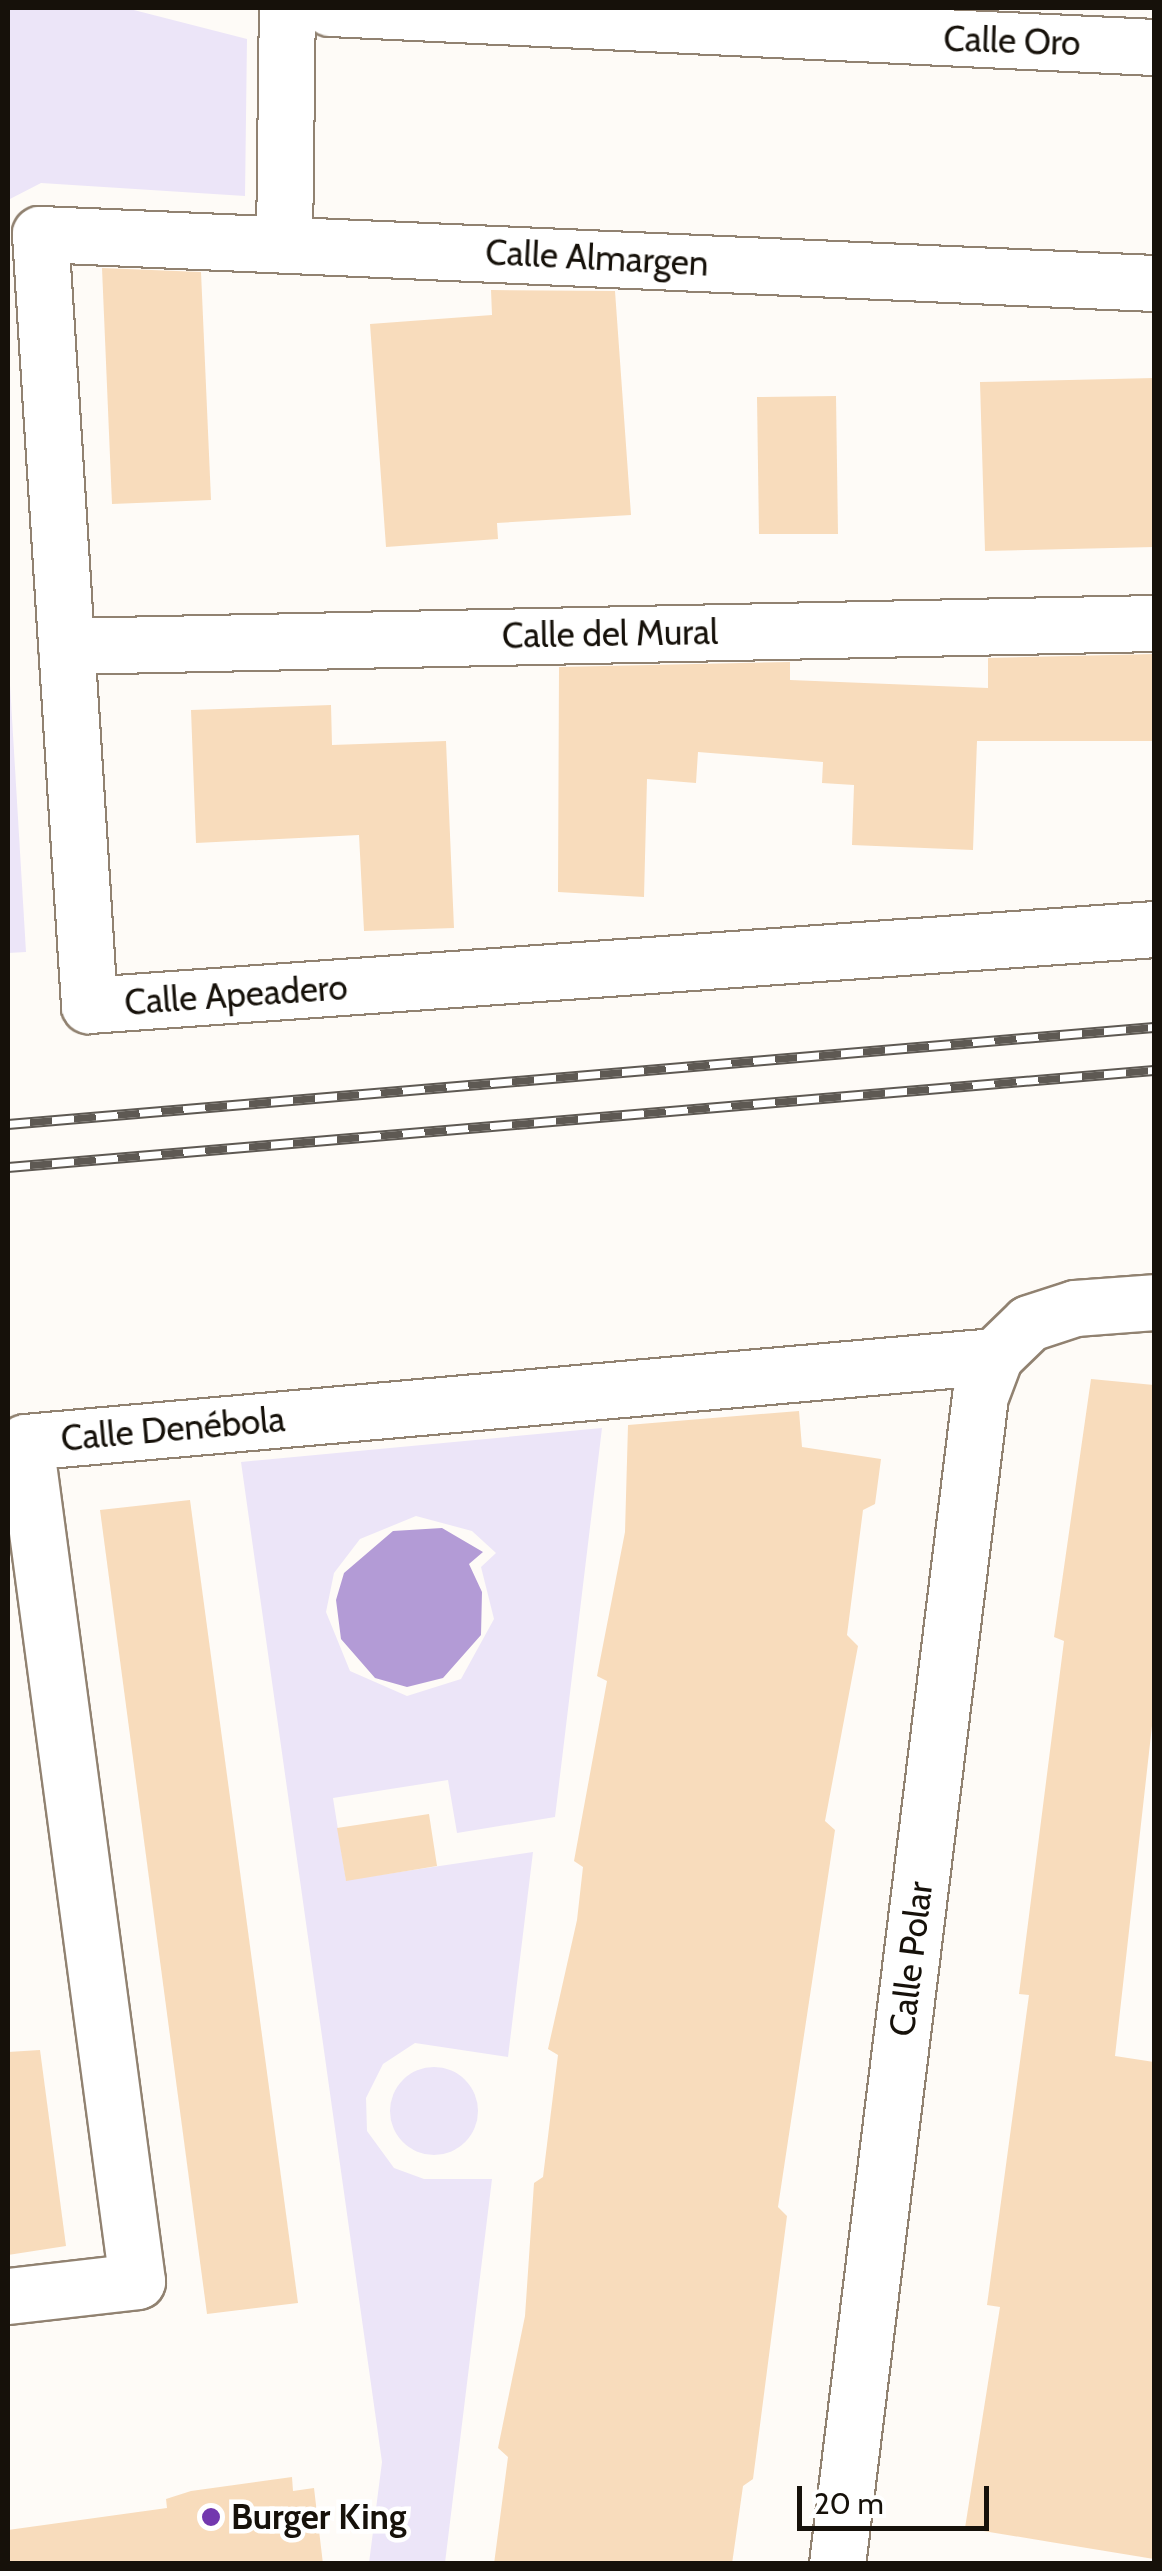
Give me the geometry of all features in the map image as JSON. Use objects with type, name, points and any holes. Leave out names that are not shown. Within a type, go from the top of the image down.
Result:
[{"type":"street","points":[[284,244],[287,8]]},
{"type":"street","name":"Calle Oro","points":[[330,8],[1154,47]]},
{"type":"street","name":"Calle Almargen","points":[[40,234],[1154,283]]},
{"type":"street","name":"Calle Apeadero","points":[[40,234],[89,1006],[1154,929]]},
{"type":"street","name":"Calle del Mural","points":[[66,646],[1154,623]]},
{"type":"street","points":[[994,1356],[1029,1322],[1074,1308],[1154,1302]]},
{"type":"street","name":"Calle Denébola","points":[[8,2296],[137,2281],[26,1442],[994,1356]]},
{"type":"street","name":"Calle Polar","points":[[837,2564],[980,1396],[994,1356]]},
{"type":"shaded area","points":[[8,8],[126,8],[247,39],[245,196],[41,183],[8,200]]},
{"type":"shaded area","points":[[8,651],[26,952],[8,953]]},
{"type":"shaded area","points":[[602,1428],[555,1817],[457,1833],[448,1780],[333,1798],[346,1880],[533,1852],[508,2057],[415,2043],[383,2064],[366,2098],[367,2131],[394,2168],[424,2179],[492,2179],[445,2563],[369,2563],[382,2462],[241,1462]],"holes":[[[416,1516],[472,1531],[496,1553],[481,1567],[494,1619],[461,1679],[407,1696],[350,1671],[326,1612],[334,1573],[360,1539]]]},
{"type":"shaded area","points":[[442,1528],[483,1552],[469,1564],[482,1592],[481,1635],[443,1678],[407,1687],[375,1678],[341,1639],[336,1600],[344,1573],[393,1531]]},
{"type":"shaded area","points":[[434,2067],[451,2070],[465,2080],[475,2094],[475,2128],[465,2142],[451,2152],[434,2155],[417,2152],[403,2142],[393,2128],[390,2111],[393,2094],[403,2080],[417,2070]]},
{"type":"building","points":[[102,268],[201,272],[211,500],[112,504]]},
{"type":"building","points":[[491,290],[615,291],[631,515],[497,523],[498,539],[386,547],[370,324],[492,315]]},
{"type":"building","points":[[1154,378],[1154,547],[985,551],[980,382]]},
{"type":"building","points":[[836,396],[838,534],[759,534],[757,397]]},
{"type":"building","points":[[1154,654],[1154,741],[977,741],[973,850],[852,845],[854,785],[822,783],[823,762],[698,752],[696,783],[647,779],[644,897],[558,892],[559,667],[790,662],[790,680],[988,688],[988,658]]},
{"type":"building","points":[[331,705],[332,745],[446,741],[454,928],[364,931],[359,835],[196,843],[191,710]]},
{"type":"building","points":[[1091,1379],[1154,1385],[1154,1708],[1115,2056],[1154,2062],[1154,2559],[965,2528],[1000,2307],[987,2305],[1029,1995],[1019,1994],[1064,1641],[1054,1637]]},
{"type":"building","points":[[799,1411],[802,1447],[881,1459],[875,1504],[863,1510],[847,1635],[858,1646],[825,1821],[835,1830],[778,2207],[787,2216],[753,2479],[743,2486],[732,2564],[494,2564],[508,2457],[498,2448],[525,2316],[534,2183],[543,2177],[558,2055],[548,2049],[577,1920],[583,1867],[574,1861],[607,1681],[597,1676],[625,1532],[628,1425]]},
{"type":"building","points":[[190,1500],[298,2303],[207,2314],[100,1510]]},
{"type":"building","points":[[429,1814],[437,1866],[346,1881],[337,1828]]},
{"type":"building","points":[[40,2050],[66,2246],[8,2255],[8,2052]]},
{"type":"building","name":"Burger King","points":[[292,2477],[293,2491],[314,2488],[323,2564],[8,2564],[8,2530],[167,2508],[166,2499],[191,2491]]},
{"type":"railway","points":[[8,1124],[1154,1027]]},
{"type":"railway","points":[[8,1167],[1154,1070]]},
{"type":"place","name":"Burger King","points":[[211,2517]]}]
